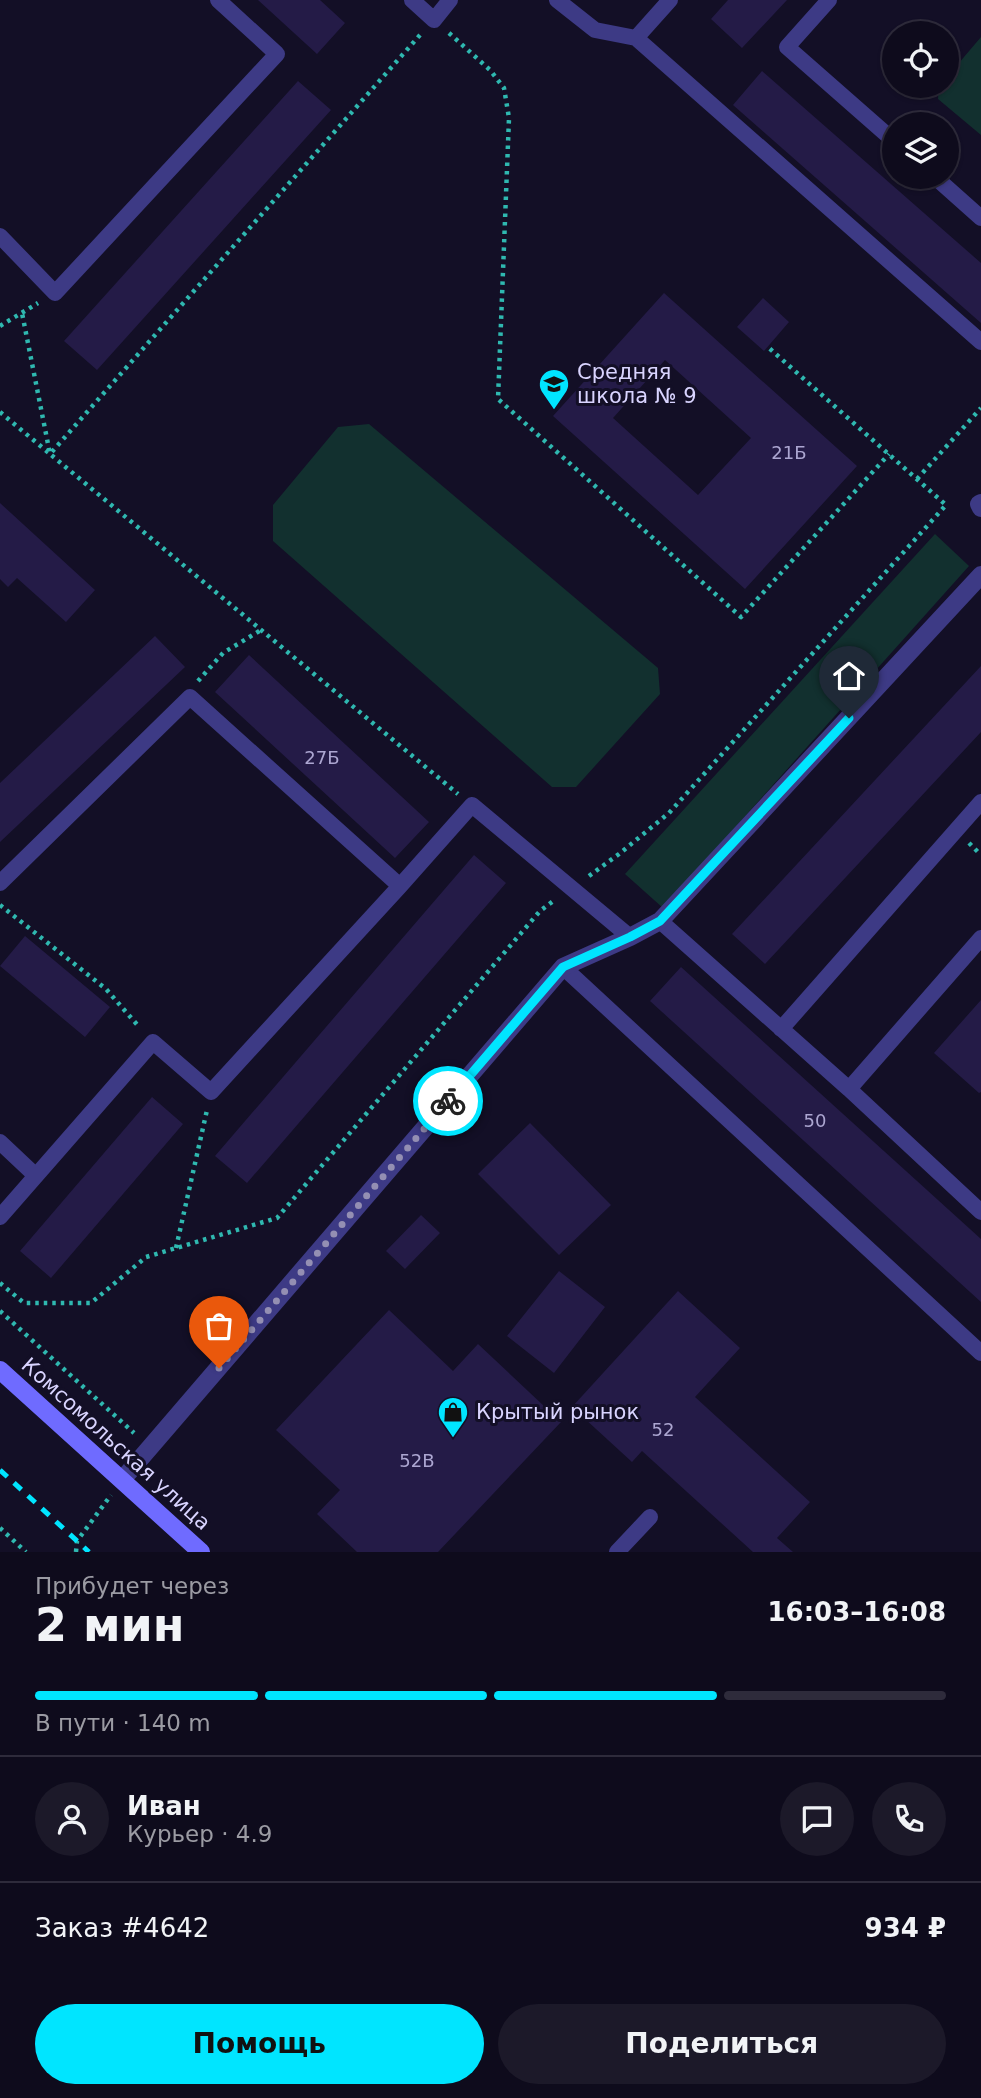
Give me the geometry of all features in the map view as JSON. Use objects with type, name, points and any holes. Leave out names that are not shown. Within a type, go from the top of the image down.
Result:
[{"type":"street","points":[[122,1480],[563,967],[660,921],[981,575]]},
{"type":"street","name":"Комсомольская улица","points":[[0,1370],[201,1552]]},
{"type":"lane","points":[[0,236],[55,293],[276,54],[218,0]]},
{"type":"lane","points":[[412,0],[434,20],[450,0]]},
{"type":"lane","points":[[557,0],[595,30],[636,38],[981,342]]},
{"type":"lane","points":[[636,38],[670,0]]},
{"type":"lane","points":[[829,0],[787,47],[882,130]]},
{"type":"lane","points":[[948,189],[981,218]]},
{"type":"lane","points":[[0,883],[190,697],[400,886]]},
{"type":"lane","points":[[781,1029],[981,802]]},
{"type":"lane","points":[[0,1217],[153,1042],[211,1092],[472,805],[630,937]]},
{"type":"lane","points":[[660,921],[849,1089],[981,1212]]},
{"type":"lane","points":[[849,1089],[981,938]]},
{"type":"lane","points":[[563,967],[981,1353]]},
{"type":"lane","points":[[0,1142],[35,1175]]},
{"type":"lane","points":[[617,1552],[650,1517]]},
{"type":"path","points":[[50,454],[434,20],[491,70],[504,89],[509,118],[498,399],[741,617],[889,454]]},
{"type":"path","points":[[0,326],[55,293]]},
{"type":"path","points":[[22,313],[50,454]]},
{"type":"path","points":[[917,479],[981,408]]},
{"type":"path","points":[[0,412],[472,805]]},
{"type":"path","points":[[190,697],[200,676],[223,653],[261,630]]},
{"type":"path","points":[[0,905],[106,989],[153,1042]]},
{"type":"path","points":[[176,1249],[211,1092]]},
{"type":"path","points":[[0,1311],[150,1447]]},
{"type":"path","points":[[76,1552],[77,1541],[122,1480]]},
{"type":"path","points":[[0,1528],[26,1552]]},
{"type":"green space","points":[[981,37],[981,135],[959,117],[959,112],[954,112],[938,99],[959,98],[959,63]]},
{"type":"green space","points":[[369,424],[658,668],[660,694],[576,787],[552,787],[273,541],[273,505],[338,427]]},
{"type":"green space","points":[[935,534],[969,566],[663,908],[625,874]]},
{"type":"building","points":[[258,0],[320,0],[345,23],[317,54]]},
{"type":"building","points":[[728,0],[787,0],[742,48],[711,19]]},
{"type":"building","points":[[762,71],[882,176],[882,189],[897,189],[981,263],[981,323],[733,105]]},
{"type":"building","points":[[298,81],[331,110],[97,370],[64,341]]},
{"type":"building","points":[[664,293],[857,466],[745,589],[553,416]],"holes":[[[665,360],[751,438],[698,495],[613,418]]]},
{"type":"building","points":[[763,298],[789,322],[764,351],[737,327]]},
{"type":"building","points":[[0,503],[95,590],[66,622],[17,578],[8,587],[0,579]]},
{"type":"building","points":[[155,636],[185,667],[0,842],[0,783]]},
{"type":"building","points":[[249,655],[429,822],[395,858],[215,692]]},
{"type":"building","points":[[981,666],[981,732],[765,964],[732,934]]},
{"type":"building","points":[[474,855],[506,883],[247,1183],[215,1156]]},
{"type":"building","points":[[25,936],[110,1007],[85,1037],[0,966]]},
{"type":"building","points":[[681,967],[981,1239],[981,1302],[650,1001]]},
{"type":"building","points":[[981,1000],[981,1092],[979,1093],[934,1053]]},
{"type":"building","points":[[152,1097],[183,1124],[51,1278],[20,1251]]},
{"type":"building","points":[[530,1123],[611,1205],[559,1255],[478,1174]]},
{"type":"building","points":[[421,1215],[440,1233],[405,1269],[386,1251]]},
{"type":"building","points":[[559,1271],[605,1307],[554,1373],[507,1336]]},
{"type":"building","points":[[678,1291],[740,1348],[695,1397],[810,1502],[777,1538],[793,1552],[753,1552],[642,1451],[632,1462],[572,1407]]},
{"type":"building","points":[[389,1310],[453,1371],[478,1344],[561,1422],[438,1552],[357,1552],[317,1514],[340,1490],[276,1430]]},
{"type":"railway","points":[[0,1470],[89,1552]]},
{"type":"way so far","points":[[219,1368],[448,1101]]},
{"type":"place","name":"Средняя школа № 9","points":[[554,411]]},
{"type":"place","name":"Крытый рынок","points":[[453,1439]]},
{"type":"route","points":[[448,1101],[563,967],[660,921],[849,718]]}]
